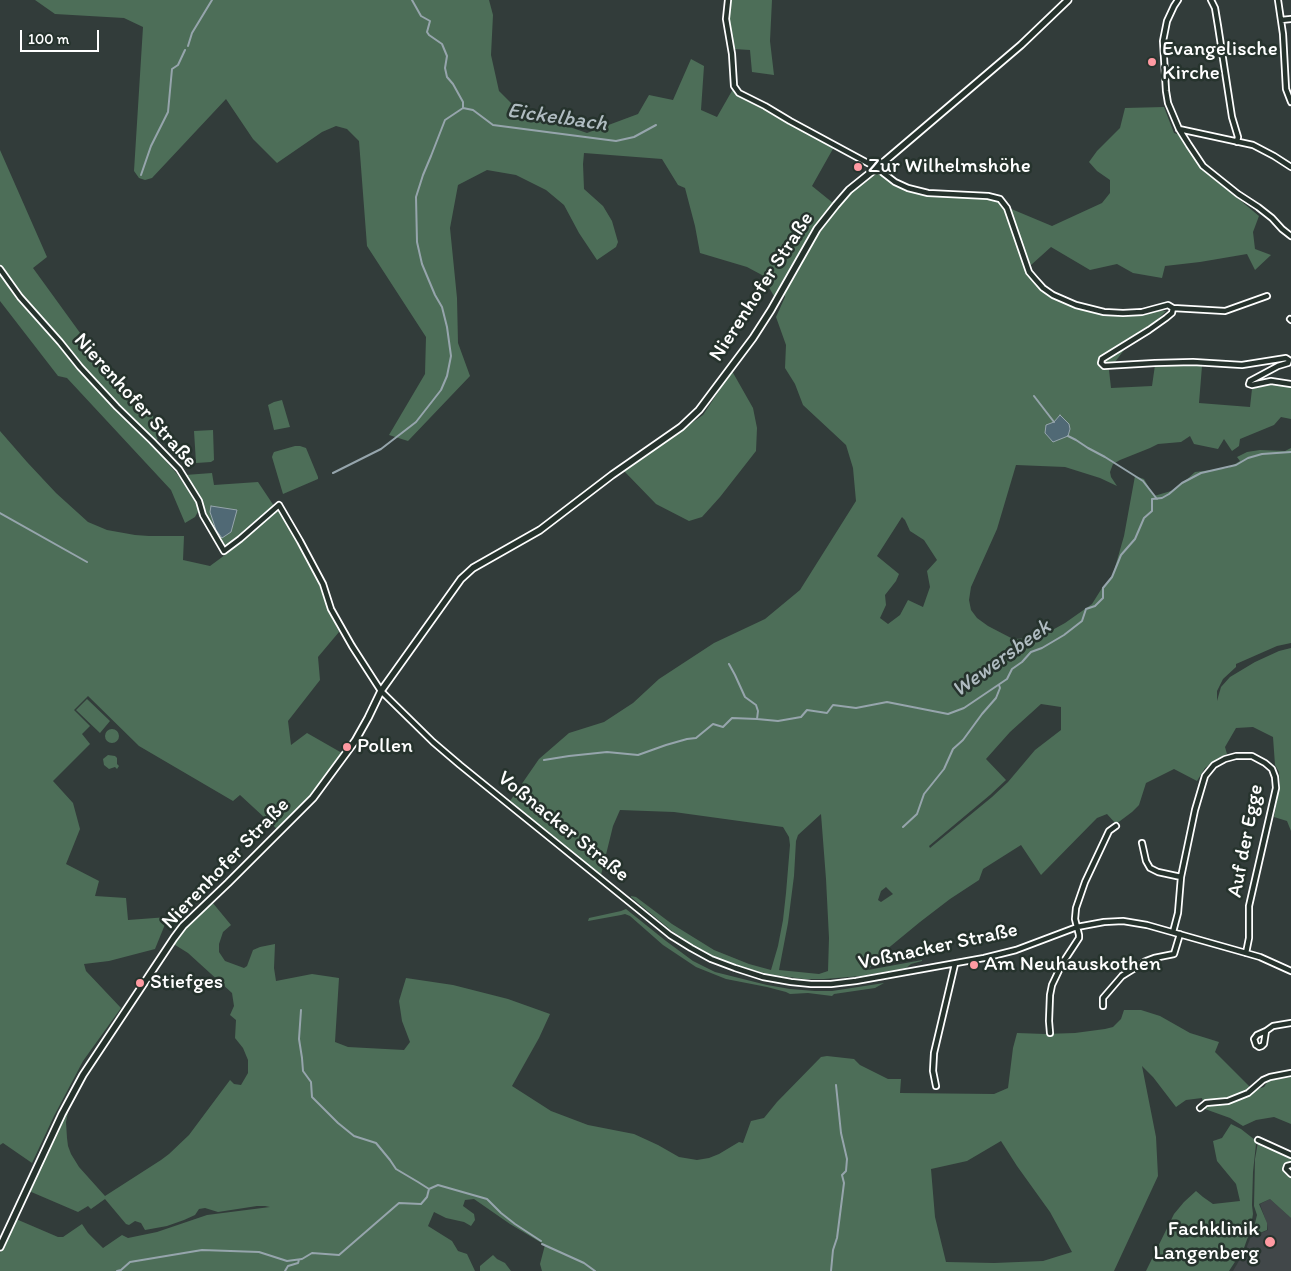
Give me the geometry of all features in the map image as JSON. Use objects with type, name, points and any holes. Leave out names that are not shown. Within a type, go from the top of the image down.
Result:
[{"type":"street","points":[[728,0],[726,19],[736,90],[876,168],[895,182],[908,188],[928,193],[988,196],[1000,199],[1008,208],[1030,272],[1035,280],[1053,295],[1076,305],[1104,312],[1123,313],[1142,312],[1168,305],[1173,308],[1225,311],[1267,296]]},
{"type":"street","name":"Nierenhofer Straße","points":[[0,1247],[62,1114],[83,1075],[174,938],[183,926],[313,798],[355,741],[381,691],[460,579],[490,558],[540,530],[612,475],[681,427],[699,410],[772,310],[817,229],[849,190],[1021,45],[1068,0]]},
{"type":"street","points":[[1178,0],[1168,21],[1163,41],[1168,103],[1179,129],[1203,166],[1272,218],[1291,236]]},
{"type":"street","points":[[1211,0],[1215,8],[1232,117],[1238,137],[1237,142]]},
{"type":"street","points":[[1278,0],[1286,89],[1291,102]]},
{"type":"street","points":[[1281,20],[1291,19]]},
{"type":"street","points":[[1179,129],[1253,146],[1291,167]]},
{"type":"street","name":"Nierenhofer Straße","points":[[0,269],[20,297],[80,367],[179,470],[199,501],[203,514],[224,552],[279,505],[320,578],[332,609],[381,691]]},
{"type":"street","points":[[1173,308],[1172,313],[1166,318],[1102,359],[1101,363],[1104,366],[1193,362],[1242,365],[1286,358],[1290,360]]},
{"type":"street","points":[[1290,360],[1288,363],[1278,366],[1250,381],[1249,384],[1271,381],[1291,384]]},
{"type":"street","name":"Voßnacker Straße","points":[[381,691],[433,742],[670,935],[712,959],[763,977],[811,984],[856,981],[955,964],[1016,950],[1077,927],[1123,921],[1138,923],[1246,952],[1291,971]]},
{"type":"street","name":"Auf der Egge","points":[[1173,932],[1178,913],[1181,877],[1204,776],[1214,765],[1225,759],[1236,756],[1252,756],[1272,769],[1276,788],[1249,906],[1249,938],[1246,952]]},
{"type":"street","points":[[1050,1033],[1049,1012],[1052,985],[1062,964],[1079,938],[1075,919],[1076,908],[1085,882],[1109,831],[1116,826]]},
{"type":"street","points":[[1142,843],[1146,861],[1150,868],[1158,872],[1181,877]]},
{"type":"street","points":[[1103,1006],[1103,998],[1122,976],[1134,967],[1154,958],[1174,954],[1180,934]]},
{"type":"street","points":[[936,1086],[933,1071],[934,1053],[955,964]]},
{"type":"street","points":[[1266,1031],[1273,1026],[1291,1023]]},
{"type":"street","points":[[1200,1108],[1206,1103],[1228,1101],[1248,1093],[1263,1080],[1270,1077],[1291,1073]]},
{"type":"street","points":[[1258,1140],[1291,1155]]},
{"type":"street","points":[[1291,1165],[1287,1166],[1286,1169],[1291,1174]]},
{"type":"shaded area","name":"Fachklinik Langenberg","points":[[1270,1199],[1291,1218],[1291,1271],[1233,1271],[1246,1249],[1253,1231],[1257,1235],[1268,1230],[1260,1204]]},
{"type":"green space","points":[[35,0],[489,0],[493,15],[491,55],[499,91],[517,109],[587,133],[638,114],[649,95],[673,100],[691,59],[704,66],[701,110],[717,117],[733,89],[739,95],[834,147],[812,186],[833,203],[813,230],[775,298],[762,275],[747,267],[700,253],[685,188],[678,185],[662,159],[584,153],[584,189],[603,206],[612,221],[618,242],[616,247],[597,260],[579,233],[564,205],[546,190],[516,175],[487,170],[458,185],[450,228],[457,298],[458,343],[470,376],[408,441],[389,435],[425,374],[426,337],[367,246],[359,141],[347,129],[336,126],[322,132],[277,163],[253,139],[226,99],[152,178],[145,180],[139,178],[134,171],[143,27],[124,18],[55,14]]},
{"type":"green space","points":[[729,0],[772,0],[770,41],[774,75],[752,72],[750,50],[734,49],[728,14]]},
{"type":"green space","points":[[1164,107],[1174,133],[1180,135],[1204,170],[1259,216],[1253,232],[1255,249],[1271,255],[1255,270],[1247,254],[1165,266],[1162,278],[1133,273],[1117,264],[1090,270],[1051,247],[1031,265],[1021,245],[1027,272],[1041,289],[1052,297],[1074,307],[1102,314],[1123,315],[1166,311],[1156,321],[1126,340],[1127,346],[1109,370],[1111,388],[1152,386],[1155,365],[1202,366],[1199,403],[1250,407],[1252,389],[1270,385],[1288,386],[1291,387],[1291,419],[1281,417],[1274,425],[1240,439],[1239,446],[1232,451],[1224,439],[1218,449],[1194,444],[1190,436],[1181,442],[1158,444],[1113,464],[1110,472],[1117,486],[1100,478],[1065,467],[1016,465],[997,529],[971,587],[969,600],[971,610],[977,618],[988,626],[1013,639],[1038,638],[1065,623],[1092,604],[1102,588],[1112,578],[1124,536],[1135,476],[1144,479],[1154,496],[1171,491],[1195,472],[1228,468],[1240,461],[1237,457],[1247,452],[1260,450],[1285,451],[1291,448],[1291,643],[1277,646],[1236,664],[1236,667],[1223,679],[1217,691],[1217,701],[1221,687],[1230,677],[1255,662],[1279,651],[1291,648],[1291,831],[1287,821],[1274,817],[1280,784],[1279,772],[1275,765],[1273,737],[1253,727],[1236,728],[1225,747],[1227,754],[1205,768],[1197,781],[1174,769],[1146,783],[1139,805],[1132,812],[1116,824],[1107,814],[1097,818],[1041,875],[1021,845],[983,869],[979,880],[920,922],[886,950],[868,970],[922,960],[906,968],[861,976],[804,979],[766,974],[729,963],[711,955],[672,931],[631,896],[636,897],[672,924],[714,950],[749,964],[771,970],[778,946],[786,893],[790,845],[789,837],[783,827],[674,812],[620,810],[613,826],[601,875],[510,801],[539,759],[569,733],[604,722],[633,703],[659,679],[714,643],[765,619],[800,590],[856,501],[853,468],[846,445],[803,405],[795,384],[785,368],[786,345],[776,317],[785,297],[784,292],[832,211],[855,188],[876,174],[882,174],[894,184],[908,191],[927,194],[988,197],[999,200],[1011,213],[1009,208],[1052,226],[1102,203],[1110,193],[1110,180],[1097,171],[1089,162],[1120,128],[1125,108]],"holes":[[[902,517],[910,531],[924,540],[937,560],[927,571],[930,587],[923,607],[908,600],[900,615],[888,624],[880,618],[886,605],[885,595],[899,574],[877,556]],[[1041,704],[1061,707],[1061,730],[1035,750],[1008,782],[992,797],[930,848],[929,846],[1006,780],[986,759],[1010,732]],[[821,814],[829,938],[828,971],[819,974],[779,970],[788,923],[798,835]],[[886,887],[893,894],[881,902],[878,900],[881,891]]]},
{"type":"green space","points":[[0,150],[47,257],[33,268],[112,377],[160,423],[154,447],[177,474],[200,508],[195,517],[185,523],[171,490],[67,378],[58,376],[0,301]]},
{"type":"green space","points":[[732,371],[753,408],[757,428],[756,451],[702,517],[689,521],[656,504],[624,471],[703,415]]},
{"type":"green space","points":[[282,400],[290,427],[274,430],[268,405]]},
{"type":"green space","points":[[213,430],[214,460],[196,463],[194,431]]},
{"type":"green space","points":[[0,431],[56,493],[88,522],[107,530],[135,535],[184,536],[183,560],[210,566],[229,552],[274,511],[281,512],[312,565],[327,607],[339,632],[318,657],[320,680],[288,721],[291,745],[307,733],[342,753],[311,796],[278,830],[240,795],[233,801],[139,746],[88,696],[74,710],[90,726],[82,734],[90,744],[53,781],[73,803],[80,829],[66,864],[99,881],[95,896],[126,898],[128,920],[168,917],[155,949],[109,961],[84,964],[86,971],[121,1008],[83,1061],[32,1163],[3,1143],[0,1145]]},
{"type":"green space","points":[[295,446],[306,448],[318,479],[283,494],[272,457],[274,452]]},
{"type":"green space","points":[[212,473],[214,485],[258,482],[274,506],[224,549],[214,532],[204,506],[185,475]]},
{"type":"green space","points":[[87,699],[110,721],[100,733],[76,710]]},
{"type":"green space","points":[[109,729],[115,729],[119,736],[115,743],[109,743],[105,739],[105,733]]},
{"type":"green space","points":[[108,755],[117,758],[119,766],[117,769],[115,767],[109,769],[104,765],[103,759]]},
{"type":"green space","points":[[212,902],[231,925],[223,932],[219,944],[219,952],[225,961],[244,968],[247,966],[253,950],[275,944],[274,968],[276,981],[312,974],[339,978],[335,1042],[348,1047],[404,1050],[410,1042],[402,1021],[399,1001],[406,978],[453,985],[508,999],[550,1014],[512,1086],[551,1111],[588,1125],[634,1134],[679,1157],[697,1160],[709,1158],[739,1142],[743,1143],[751,1121],[764,1118],[821,1057],[854,1059],[860,1065],[888,1079],[901,1079],[900,1093],[994,1094],[1008,1088],[1013,1048],[1017,1033],[1075,1033],[1105,1029],[1113,1027],[1121,1019],[1124,1010],[1141,1010],[1160,1016],[1190,1033],[1219,1042],[1215,1052],[1251,1088],[1229,1100],[1228,1104],[1264,1087],[1268,1081],[1291,1077],[1291,1124],[1274,1117],[1256,1120],[1243,1126],[1230,1118],[1205,1109],[1202,1098],[1186,1100],[1176,1107],[1142,1066],[1156,1137],[1158,1176],[1114,1271],[542,1271],[540,1264],[545,1245],[474,1199],[465,1200],[463,1206],[474,1214],[475,1220],[471,1226],[434,1212],[428,1226],[452,1241],[458,1251],[467,1254],[475,1271],[0,1271],[0,1253],[16,1219],[58,1237],[63,1237],[82,1224],[103,1248],[122,1235],[128,1238],[157,1232],[207,1215],[270,1207],[257,1206],[218,1212],[205,1208],[199,1209],[195,1215],[184,1220],[167,1226],[145,1230],[141,1223],[135,1221],[129,1225],[126,1224],[105,1199],[91,1209],[88,1206],[78,1212],[29,1191],[66,1111],[68,1112],[66,1122],[67,1138],[71,1154],[79,1167],[105,1196],[169,1154],[189,1135],[230,1080],[234,1084],[241,1085],[248,1073],[248,1060],[243,1048],[235,1038],[236,1020],[230,1015],[234,1006],[232,993],[188,953],[172,943]],"holes":[[[1001,1141],[1050,1212],[1072,1252],[1043,1261],[946,1262],[935,1217],[931,1169],[967,1161]]]},
{"type":"green space","points":[[626,909],[693,961],[715,972],[767,985],[815,991],[832,991],[884,983],[875,988],[834,994],[832,996],[808,993],[790,994],[767,987],[726,979],[696,967],[663,945],[630,916],[625,914],[588,921],[589,918]]},
{"type":"green space","points":[[1231,1124],[1255,1140],[1256,1144],[1253,1172],[1253,1214],[1244,1248],[1229,1271],[1146,1271],[1174,1214],[1196,1191],[1213,1204],[1240,1201],[1236,1184],[1217,1161],[1213,1141],[1222,1138]]},
{"type":"green space","points":[[1258,1142],[1291,1154],[1291,1218],[1270,1199],[1259,1204],[1267,1223],[1267,1230],[1257,1234],[1253,1231],[1257,1215],[1254,1206],[1255,1159]]},
{"type":"green space","points":[[493,1255],[505,1263],[511,1271],[480,1271],[480,1266]]},
{"type":"water","points":[[1060,415],[1069,424],[1070,429],[1068,436],[1053,442],[1045,433],[1046,425],[1054,422]]},
{"type":"water","points":[[211,506],[237,510],[231,532],[222,538],[216,530],[210,512]]},
{"type":"waterway","points":[[188,46],[192,33],[212,0]]},
{"type":"waterway","name":"Eickelbach","points":[[412,0],[421,16],[430,21],[427,32],[429,35],[442,44],[447,56],[445,68],[447,77],[463,102],[463,108],[473,110],[493,125],[616,141],[634,137],[656,125]]},
{"type":"waterway","points":[[141,175],[151,146],[168,112],[172,69],[178,65],[185,50]]},
{"type":"waterway","points":[[333,473],[381,449],[416,422],[441,390],[447,376],[451,356],[447,327],[442,307],[422,264],[417,242],[416,197],[445,120],[463,108]]},
{"type":"waterway","points":[[1034,396],[1054,422]]},
{"type":"waterway","points":[[1068,436],[1143,481],[1157,499]]},
{"type":"waterway","name":"Wewersbeek","points":[[544,760],[607,752],[638,755],[666,745],[696,738],[713,724],[723,727],[732,718],[778,721],[801,717],[807,710],[827,713],[833,705],[856,708],[887,702],[948,714],[964,708],[1007,679],[1012,669],[1031,652],[1064,635],[1082,621],[1086,609],[1095,606],[1103,598],[1103,588],[1112,577],[1121,555],[1135,539],[1144,518],[1152,511],[1152,499],[1162,498],[1182,483],[1201,473],[1236,465],[1248,458],[1262,454],[1291,452]]},
{"type":"waterway","points":[[0,513],[87,562]]},
{"type":"waterway","points":[[729,664],[745,697],[756,705],[758,711],[757,719]]},
{"type":"waterway","points":[[903,827],[917,814],[924,794],[944,769],[953,749],[963,740],[996,698],[1000,688],[999,685]]},
{"type":"waterway","points":[[301,1010],[299,1039],[303,1071],[311,1082],[312,1097],[338,1123],[354,1136],[376,1143],[396,1169],[429,1189],[438,1185],[487,1199],[515,1224],[541,1241]]},
{"type":"waterway","points":[[831,1271],[844,1183],[842,1175],[846,1171],[847,1159],[841,1133],[836,1085]]},
{"type":"waterway","points":[[117,1271],[130,1262],[202,1250],[259,1252],[287,1261],[302,1259],[312,1253],[339,1255],[399,1203],[421,1204],[427,1197],[429,1189]]},
{"type":"waterway","points":[[542,1244],[584,1263],[595,1271]]},
{"type":"waterway","points":[[285,1271],[288,1266],[298,1263],[299,1260]]},
{"type":"place","name":"Evangelische Kirche","points":[[1152,62]]},
{"type":"place","name":"Zur Wilhelmshöhe","points":[[858,167]]},
{"type":"place","name":"Pollen","points":[[347,747]]},
{"type":"place","name":"Am Neuhauskothen","points":[[974,965]]},
{"type":"place","name":"Stiefges","points":[[140,983]]},
{"type":"place","name":"Fachklinik Langenberg","points":[[1270,1242]]}]
